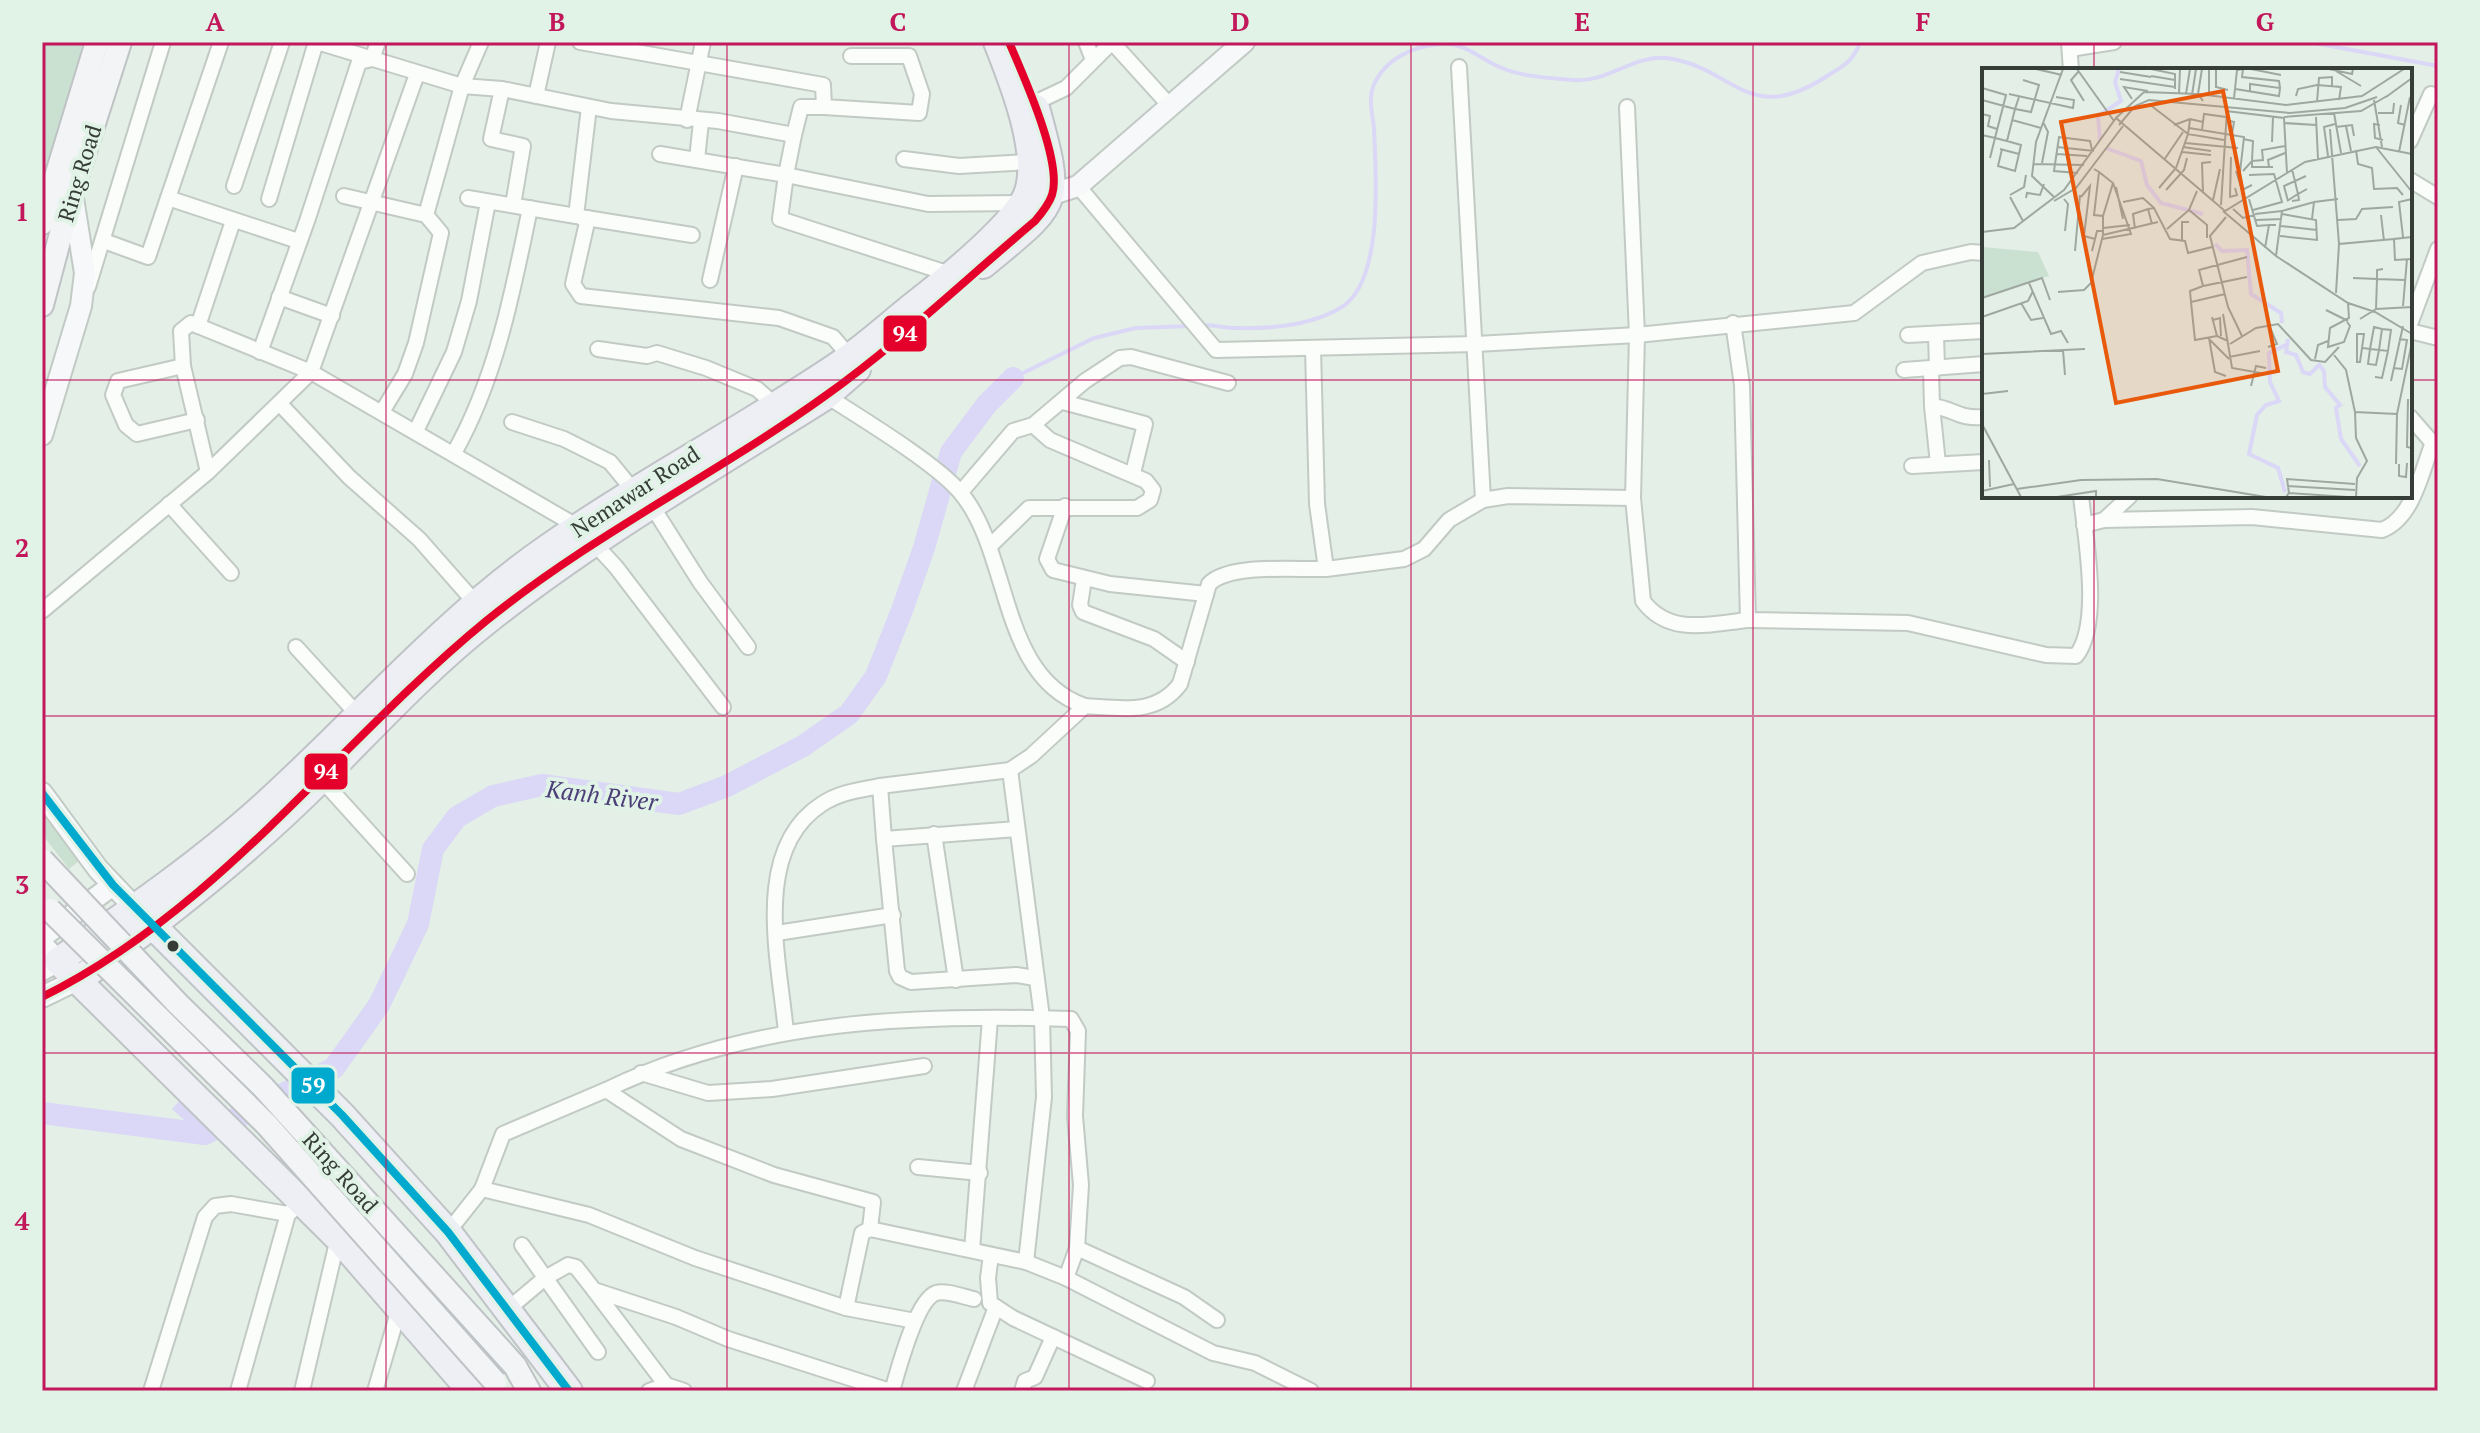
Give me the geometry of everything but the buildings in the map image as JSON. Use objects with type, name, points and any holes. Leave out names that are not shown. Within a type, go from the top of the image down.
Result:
[{"type":"highway","points":[[642,498],[817,390],[1035,221],[1052,195],[1054,171],[1028,106],[997,42]]},
{"type":"highway","points":[[1009,42],[1028,106],[1029,185],[1023,203]]},
{"type":"highway","name":"Nemawar Road","points":[[144,917],[275,809],[321,779],[351,730],[412,686],[545,549],[588,535],[774,404],[817,390],[850,357],[953,275],[1023,203]]},
{"type":"highway","name":"Nemawar Road","points":[[275,809],[351,730],[395,676],[482,612]]},
{"type":"highway","points":[[144,917],[270,1047],[342,1115],[448,1232],[569,1391]]},
{"type":"highway","points":[[47,958],[144,917]]},
{"type":"highway","points":[[77,980],[144,917]]},
{"type":"highway","points":[[98,999],[171,947]]},
{"type":"highway","points":[[47,958],[98,999],[193,1097],[262,1160],[295,1208],[338,1238],[475,1386]]},
{"type":"main road","name":"Ring Road","points":[[42,305],[55,191],[97,42]]},
{"type":"main road","name":"Ring Road","points":[[42,223],[120,42]]},
{"type":"main road","name":"Ring Road","points":[[42,860],[178,1004],[263,1087],[515,1366],[529,1391]]},
{"type":"main road","name":"Ring Road","points":[[42,902],[267,1125],[475,1386]]},
{"type":"street","points":[[42,435],[163,42]]},
{"type":"street","points":[[104,241],[148,257],[221,42]]},
{"type":"street","points":[[234,186],[282,42]]},
{"type":"street","points":[[269,199],[316,42],[462,86],[502,89],[589,107],[794,135]]},
{"type":"street","points":[[372,59],[378,42]]},
{"type":"street","points":[[426,215],[462,86],[481,42]]},
{"type":"street","points":[[536,96],[548,42]]},
{"type":"street","points":[[580,42],[823,85],[824,107]]},
{"type":"street","points":[[697,159],[694,121],[698,63],[703,42]]},
{"type":"street","points":[[1086,42],[1093,60]]},
{"type":"street","points":[[1028,106],[1066,88],[1112,42],[1170,106]]},
{"type":"street","points":[[660,154],[786,175],[928,204],[1023,203],[1078,186],[1244,42]]},
{"type":"street","points":[[2071,68],[2070,46],[2114,42]]},
{"type":"street","points":[[851,56],[909,56],[922,94],[919,113],[801,107],[780,219],[953,275]]},
{"type":"street","points":[[260,352],[359,62],[372,59]]},
{"type":"street","points":[[1459,67],[1483,500]]},
{"type":"street","points":[[42,611],[208,472],[281,405],[311,372],[417,74]]},
{"type":"street","points":[[502,89],[491,139],[523,146],[513,205]]},
{"type":"street","points":[[2412,137],[2431,94]]},
{"type":"street","points":[[589,107],[582,217],[573,284],[581,296],[779,318],[833,337],[850,357]]},
{"type":"street","points":[[1627,107],[1637,335],[1633,498],[1643,601],[1652,613],[1667,622],[1687,627],[1748,620],[1908,623],[2046,655],[2076,656],[2084,646],[2090,590],[2081,498]]},
{"type":"street","points":[[904,159],[959,166],[1029,162]]},
{"type":"street","points":[[710,280],[736,166]]},
{"type":"street","points":[[2412,181],[2438,197]]},
{"type":"street","points":[[1078,186],[1216,350],[1476,344],[1637,335],[1854,313],[1922,263],[1971,252],[1982,253]]},
{"type":"street","points":[[55,191],[85,273],[81,306]]},
{"type":"street","points":[[344,196],[426,215],[441,233],[405,374],[382,412]]},
{"type":"street","points":[[168,198],[298,241]]},
{"type":"street","points":[[468,198],[692,235]]},
{"type":"street","points":[[416,431],[457,344],[488,202]]},
{"type":"street","points":[[454,453],[468,428],[503,327],[530,208]]},
{"type":"street","points":[[198,326],[233,221]]},
{"type":"street","points":[[2412,321],[2431,292],[2438,249]]},
{"type":"street","points":[[279,297],[332,316]]},
{"type":"street","points":[[208,472],[183,366],[182,328],[191,323],[311,372],[454,453],[588,535],[723,707]]},
{"type":"street","points":[[1733,323],[1742,385],[1748,620]]},
{"type":"street","points":[[1908,335],[1982,331]]},
{"type":"street","points":[[2412,332],[2438,338]]},
{"type":"street","points":[[1936,335],[1932,406],[1938,464]]},
{"type":"street","points":[[598,349],[647,356],[657,353],[706,368],[757,389],[774,404]]},
{"type":"street","points":[[1313,349],[1316,489],[1326,569]]},
{"type":"street","points":[[961,492],[1013,431],[1033,425],[1085,381],[1120,358],[1131,357],[1228,383]]},
{"type":"street","points":[[1904,370],[1982,364]]},
{"type":"street","points":[[183,366],[118,381],[113,395],[126,425],[137,434],[197,420]]},
{"type":"street","points":[[817,390],[961,492],[991,545],[1023,647],[1074,701],[1154,707],[1172,695],[1180,684],[1206,594],[1217,576],[1233,572],[1326,569],[1404,559],[1424,549],[1449,520],[1483,500],[1508,496],[1633,498]]},
{"type":"street","points":[[1063,402],[1145,424],[1133,473]]},
{"type":"street","points":[[281,405],[349,477],[419,539],[482,612]]},
{"type":"street","points":[[1932,406],[1947,408],[1962,418],[1982,417]]},
{"type":"street","points":[[2412,419],[2435,447],[2412,495]]},
{"type":"street","points":[[512,422],[600,455],[642,498],[748,647]]},
{"type":"street","points":[[991,545],[1029,508],[1145,505],[1150,500],[1151,485],[1133,473],[1094,461],[1050,440],[1033,425]]},
{"type":"street","points":[[1912,466],[1982,462]]},
{"type":"street","points":[[2104,520],[2128,498]]},
{"type":"street","points":[[2084,525],[2104,520],[2252,517],[2382,530],[2393,526],[2402,516],[2411,498]]},
{"type":"street","points":[[169,504],[231,573]]},
{"type":"street","points":[[1065,506],[1048,566],[1084,579],[1206,594]]},
{"type":"street","points":[[1084,579],[1080,605],[1083,612],[1154,639],[1187,662]]},
{"type":"street","points":[[296,647],[351,730]]},
{"type":"street","points":[[786,1033],[777,933],[777,884],[782,857],[793,835],[821,804],[842,793],[1016,766],[1074,701]]},
{"type":"street","points":[[1016,766],[1017,829],[1042,1018],[1044,1097],[1026,1262]]},
{"type":"street","points":[[321,779],[407,874]]},
{"type":"street","points":[[880,786],[900,977],[911,982],[1016,975],[1035,978]]},
{"type":"street","points":[[42,793],[113,885],[144,917]]},
{"type":"street","points":[[884,839],[1017,829]]},
{"type":"street","points":[[934,834],[956,980]]},
{"type":"street","points":[[42,937],[113,885]]},
{"type":"street","points":[[777,933],[893,915]]},
{"type":"street","points":[[42,997],[77,980]]},
{"type":"street","points":[[448,1232],[482,1189],[503,1134],[640,1073],[715,1047],[786,1033],[912,1017],[1071,1019],[1078,1031],[1075,1116],[1081,1185],[1077,1248],[1066,1278]]},
{"type":"street","points":[[972,1250],[990,1019]]},
{"type":"street","points":[[640,1073],[708,1093],[772,1089],[924,1066]]},
{"type":"street","points":[[606,1090],[681,1139],[774,1175],[873,1202],[870,1229]]},
{"type":"street","points":[[918,1167],[980,1173]]},
{"type":"street","points":[[482,1189],[589,1215],[695,1258],[846,1308],[915,1321]]},
{"type":"street","points":[[151,1391],[205,1217],[215,1206],[231,1204],[295,1208],[238,1391]]},
{"type":"street","points":[[846,1308],[862,1233],[870,1229],[1026,1262],[1066,1278],[1213,1353],[1255,1363],[1311,1391]]},
{"type":"street","points":[[302,1391],[338,1238]]},
{"type":"street","points":[[522,1245],[598,1352]]},
{"type":"street","points":[[1077,1248],[1184,1297],[1217,1320]]},
{"type":"street","points":[[991,1255],[988,1278],[990,1303],[1053,1337],[1147,1381]]},
{"type":"street","points":[[507,1310],[545,1278],[568,1265],[576,1267],[666,1385],[684,1391]]},
{"type":"street","points":[[594,1290],[676,1317],[728,1339],[891,1391],[915,1321],[935,1294],[974,1299]]},
{"type":"street","points":[[375,1391],[400,1305]]},
{"type":"street","points":[[964,1391],[996,1307]]},
{"type":"street","points":[[1022,1391],[1025,1381],[1035,1377],[1053,1337]]},
{"type":"street","points":[[649,1391],[666,1385]]},
{"type":"green space","points":[[42,42],[87,42],[50,164],[42,171]]},
{"type":"green space","points":[[42,794],[81,859],[69,869],[42,834]]},
{"type":"water","points":[[181,1099],[204,1120],[193,1128],[172,1109]]},
{"type":"waterway","points":[[1200,325],[1232,328],[1291,325],[1330,313],[1342,307],[1356,293],[1365,274],[1374,225],[1376,172],[1372,92],[1384,69],[1410,51],[1430,45],[1450,44],[1510,71],[1574,80],[1586,80],[1642,61],[1666,58],[1689,63],[1741,89],[1776,97],[1798,92],[1841,67],[1854,55],[1860,42]]},
{"type":"waterway","points":[[2309,42],[2438,66]]},
{"type":"waterway","points":[[1013,378],[1094,338],[1136,328],[1191,326]]},
{"type":"waterway","name":"Kanh River","points":[[42,1113],[205,1134],[334,1068],[379,1005],[418,924],[433,849],[457,817],[493,796],[542,785],[679,804],[727,786],[803,746],[849,714],[876,676],[902,610],[924,548],[951,452],[987,404],[1013,378]]},
{"type":"transit line","name":"94","points":[[42,997],[106,961],[165,919],[221,872],[431,669],[486,621],[568,561],[825,396],[905,333],[1035,221],[1052,195],[1052,162],[1040,118],[1009,42]]},
{"type":"transit line","name":"59","points":[[42,793],[113,885],[342,1115],[448,1232],[569,1391]]}]
